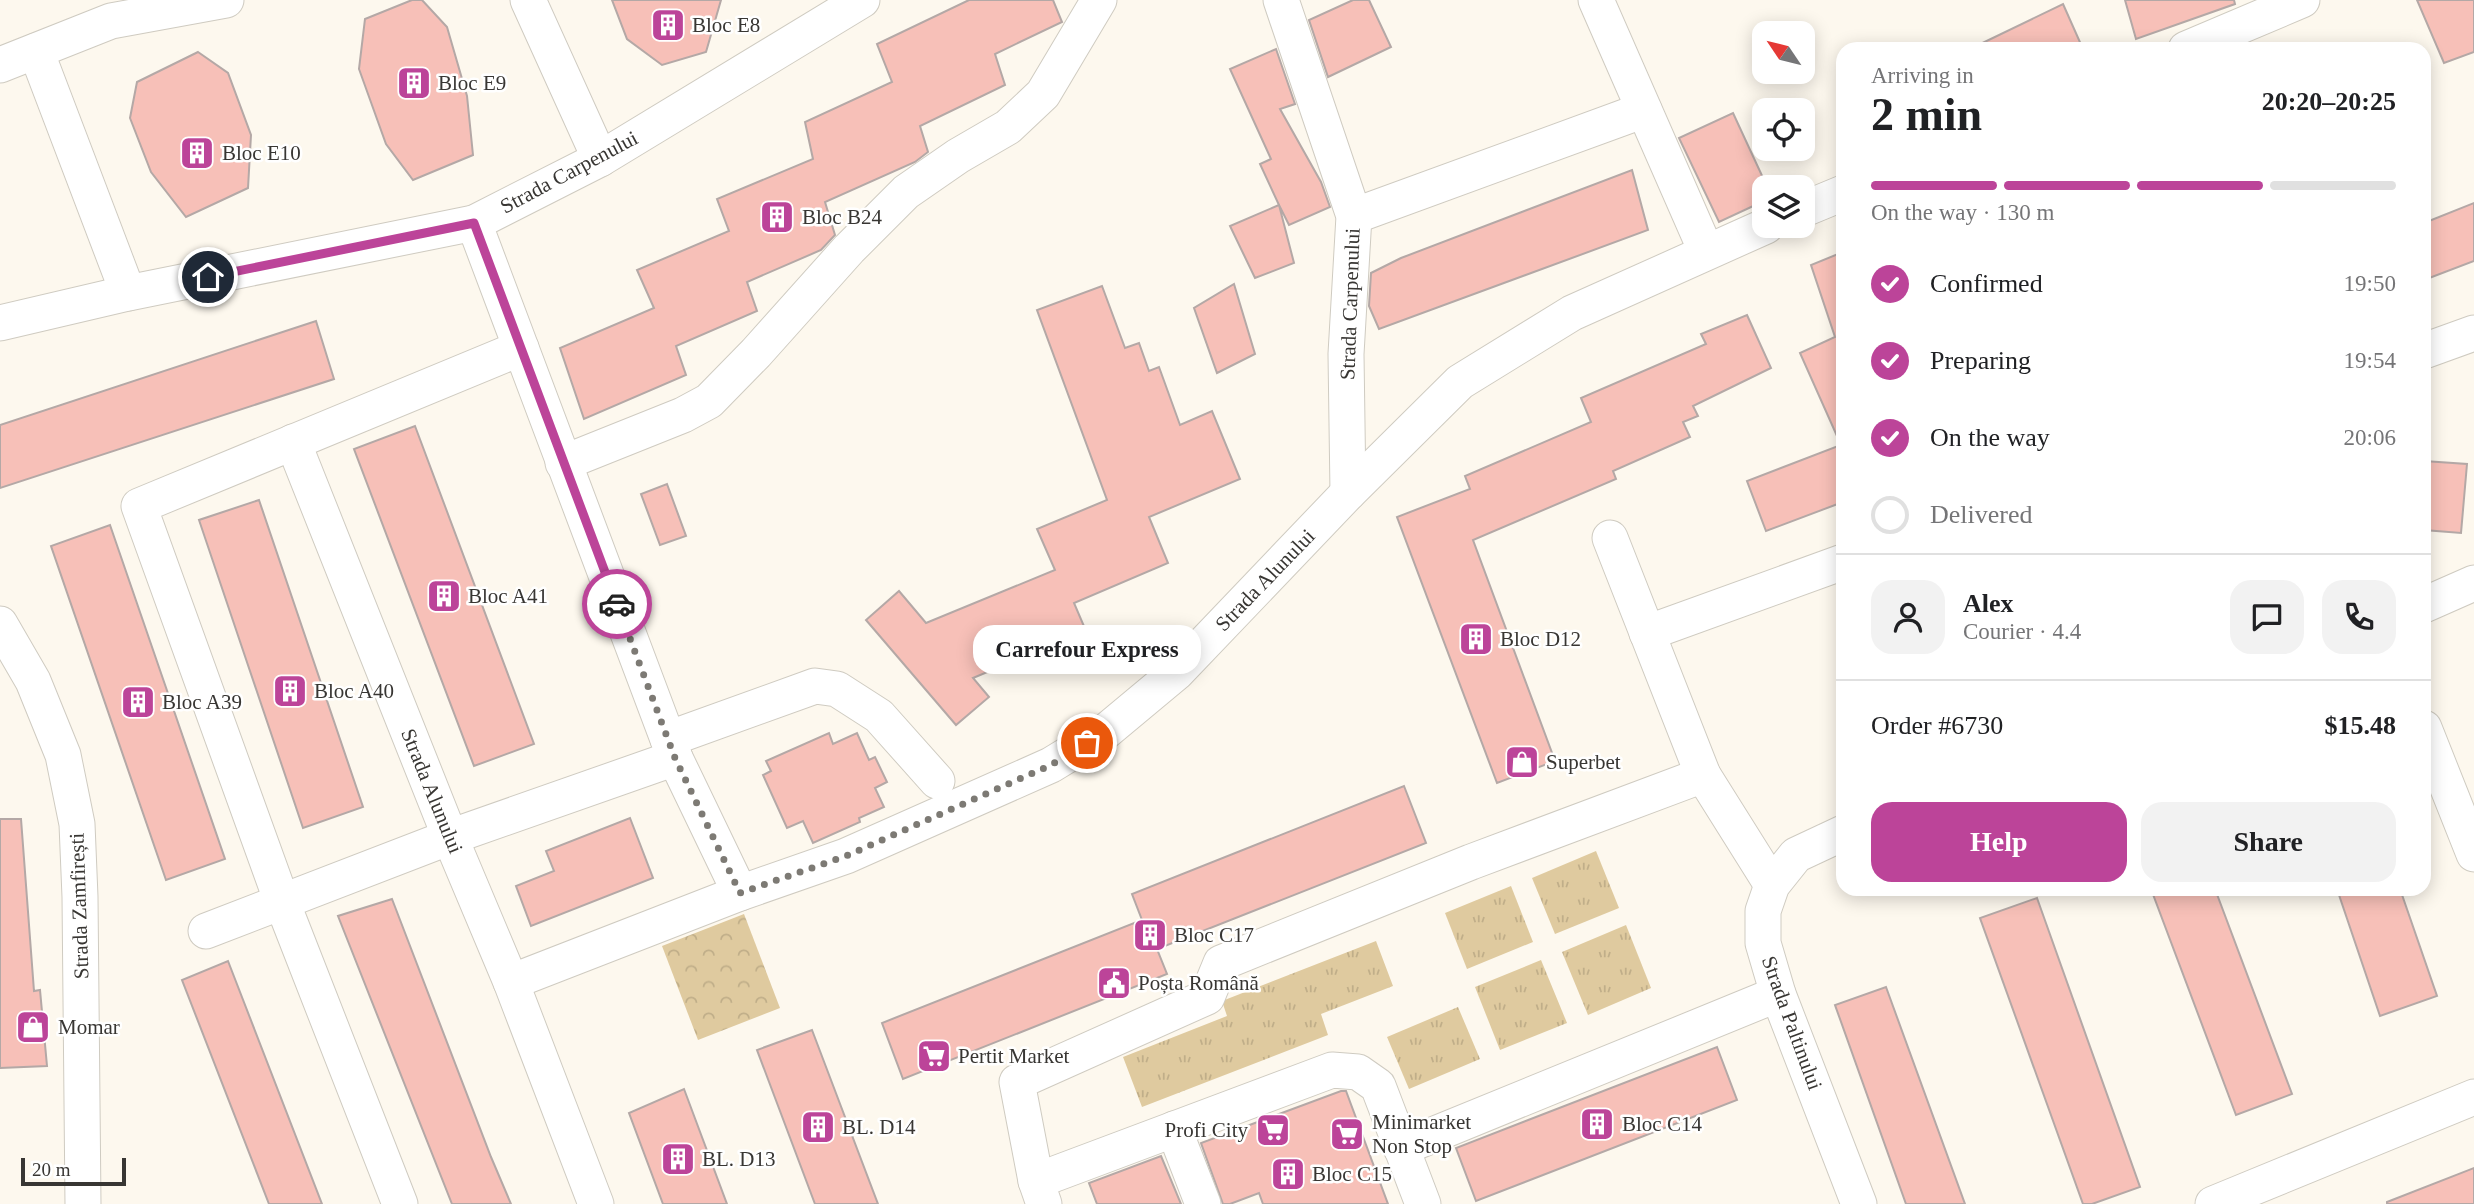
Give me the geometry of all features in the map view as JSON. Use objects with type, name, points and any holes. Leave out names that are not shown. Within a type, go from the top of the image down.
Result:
[{"type":"street","points":[[0,65],[111,21],[226,0]]},
{"type":"street","points":[[528,0],[600,159]]},
{"type":"street","name":"Strada Carpenului","points":[[0,323],[128,293],[474,223],[600,159],[862,0]]},
{"type":"street","points":[[563,463],[683,415],[709,401],[756,354],[849,249],[906,192],[958,156],[1008,127],[1043,94],[1099,0]]},
{"type":"street","points":[[1596,0],[1706,251]]},
{"type":"street","points":[[2203,42],[2302,0]]},
{"type":"street","name":"Strada Carpenului","points":[[1284,1],[1354,216],[1346,354],[1348,493]]},
{"type":"street","points":[[36,51],[128,293]]},
{"type":"street","points":[[1354,216],[1644,110]]},
{"type":"street","points":[[1815,205],[1836,196]]},
{"type":"street","points":[[474,223],[671,748],[740,893]]},
{"type":"street","name":"Strada Alunului","points":[[511,982],[740,893],[846,856],[1051,765],[1105,732],[1177,672],[1348,493],[1460,382],[1572,313],[1752,232]]},
{"type":"street","points":[[2431,348],[2474,332]]},
{"type":"street","points":[[400,1204],[282,902],[139,506],[521,348]]},
{"type":"street","name":"Strada Alunului","points":[[293,442],[450,837],[511,982],[596,1204]]},
{"type":"street","points":[[1610,538],[1703,775],[1772,885]]},
{"type":"street","points":[[1647,633],[1836,565]]},
{"type":"street","points":[[2431,602],[2474,583]]},
{"type":"street","name":"Strada Zamfirești","points":[[0,624],[33,681],[63,755],[77,824],[83,1204]]},
{"type":"street","points":[[206,931],[450,837],[671,748],[815,686],[837,689],[879,716],[937,780]]},
{"type":"street","points":[[2431,746],[2474,854]]},
{"type":"street","points":[[1423,1204],[1378,1086],[1358,1072],[1332,1070],[1174,1129],[1040,1193],[1017,1082],[1207,997],[1221,963],[1471,862],[1703,775]]},
{"type":"street","name":"Strada Paltinului","points":[[1836,836],[1796,855],[1772,885],[1763,911],[1763,943],[1778,994],[1859,1204]]},
{"type":"street","points":[[1401,1148],[1778,994]]},
{"type":"street","points":[[2213,1204],[2474,1097]]},
{"type":"street","points":[[1174,1129],[1203,1204]]},
{"type":"green space","points":[[1596,851],[1619,908],[1555,934],[1532,878]]},
{"type":"green space","points":[[1511,886],[1533,942],[1467,969],[1445,913]]},
{"type":"green space","points":[[744,914],[780,1008],[698,1040],[662,946]]},
{"type":"green space","points":[[1626,925],[1651,988],[1588,1015],[1562,952]]},
{"type":"green space","points":[[1376,941],[1393,986],[1321,1014],[1328,1035],[1142,1107],[1123,1057],[1227,1016],[1222,1001]]},
{"type":"green space","points":[[1541,960],[1567,1023],[1500,1050],[1475,987]]},
{"type":"green space","points":[[1458,1007],[1480,1059],[1409,1089],[1387,1037]]},
{"type":"building","name":"Bloc E9","points":[[412,0],[422,0],[447,27],[467,96],[473,155],[413,180],[386,144],[359,69],[365,19]]},
{"type":"building","name":"Bloc E8","points":[[612,0],[721,0],[706,52],[662,65],[627,39]]},
{"type":"building","name":"Bloc B24","points":[[969,0],[1053,0],[1062,22],[995,54],[1005,85],[920,126],[928,152],[915,162],[825,202],[835,235],[821,250],[747,282],[757,311],[676,346],[686,375],[584,419],[560,348],[654,308],[637,270],[729,231],[717,199],[813,159],[805,122],[892,82],[877,44]]},
{"type":"building","points":[[1353,0],[1369,0],[1391,47],[1328,77],[1309,20]]},
{"type":"building","points":[[2125,0],[2234,0],[2235,4],[2136,39]]},
{"type":"building","points":[[2417,0],[2474,0],[2474,52],[2444,63]]},
{"type":"building","points":[[2063,4],[2080,42],[1984,42]]},
{"type":"building","points":[[1276,49],[1295,104],[1280,109],[1321,182],[1330,207],[1289,225],[1260,164],[1271,159],[1230,69]]},
{"type":"building","name":"Bloc E10","points":[[198,52],[228,73],[251,135],[248,188],[186,217],[151,172],[130,118],[137,82]]},
{"type":"building","points":[[1733,113],[1752,154],[1752,161],[1755,161],[1762,175],[1752,175],[1752,207],[1719,222],[1679,138]]},
{"type":"building","points":[[1632,170],[1648,230],[1379,329],[1369,306],[1371,273],[1401,258]]},
{"type":"building","points":[[2474,203],[2474,261],[2431,277],[2431,220]]},
{"type":"building","points":[[1279,205],[1294,263],[1255,278],[1230,226]]},
{"type":"building","points":[[1836,255],[1836,434],[1800,353],[1835,337],[1811,265]]},
{"type":"building","points":[[1234,284],[1255,354],[1217,373],[1194,308]]},
{"type":"building","points":[[1102,286],[1125,348],[1139,343],[1149,371],[1159,367],[1180,425],[1212,411],[1240,479],[1149,517],[1168,563],[1074,603],[1086,631],[973,678],[989,697],[956,725],[866,620],[899,591],[926,623],[1055,570],[1037,529],[1107,500],[1037,310]]},
{"type":"building","points":[[1747,315],[1771,368],[1693,406],[1698,416],[1683,422],[1690,437],[1613,471],[1616,479],[1473,540],[1555,761],[1497,783],[1397,517],[1470,489],[1465,476],[1591,422],[1581,398],[1706,344],[1701,334]]},
{"type":"building","points":[[316,321],[334,379],[0,488],[0,425]]},
{"type":"building","name":"Bloc A41","points":[[415,426],[534,744],[474,766],[354,449]]},
{"type":"building","points":[[1836,447],[1836,505],[1766,531],[1747,481]]},
{"type":"building","points":[[2431,461],[2467,464],[2461,533],[2431,531]]},
{"type":"building","points":[[667,484],[686,536],[660,545],[641,494]]},
{"type":"building","name":"Bloc A40","points":[[259,500],[363,807],[303,828],[199,520]]},
{"type":"building","name":"Bloc A39","points":[[110,525],[225,859],[166,880],[51,546]]},
{"type":"building","points":[[829,733],[833,744],[857,733],[869,760],[875,757],[887,782],[875,788],[884,807],[859,818],[860,822],[813,843],[803,821],[787,828],[763,775],[771,771],[766,761]]},
{"type":"building","name":"Bloc C17","points":[[1404,786],[1426,843],[1157,949],[1167,974],[903,1079],[882,1023],[1142,920],[1132,894]]},
{"type":"building","points":[[630,818],[653,878],[531,926],[516,886],[554,871],[546,851]]},
{"type":"building","points":[[0,819],[21,819],[34,991],[40,990],[47,1066],[0,1068]]},
{"type":"building","points":[[2154,896],[2218,896],[2292,1094],[2236,1115]]},
{"type":"building","points":[[2339,896],[2402,896],[2437,996],[2380,1016]]},
{"type":"building","points":[[2037,898],[2140,1187],[2092,1204],[2083,1204],[1980,918]]},
{"type":"building","points":[[392,899],[511,1204],[452,1204],[338,916]]},
{"type":"building","points":[[228,961],[322,1204],[269,1204],[182,980]]},
{"type":"building","points":[[1886,987],[1965,1204],[1906,1204],[1835,1005]]},
{"type":"building","name":"BL. D14","points":[[812,1030],[878,1204],[815,1204],[757,1050]]},
{"type":"building","name":"Bloc C14","points":[[1717,1047],[1737,1100],[1476,1201],[1456,1148]]},
{"type":"building","name":"BL. D13","points":[[684,1089],[727,1204],[663,1204],[629,1113]]},
{"type":"building","points":[[1346,1091],[1388,1204],[1263,1204],[1259,1193],[1223,1204],[1201,1143]]},
{"type":"building","points":[[1161,1156],[1181,1204],[1097,1204],[1089,1183]]},
{"type":"building","points":[[2474,1168],[2474,1204],[2387,1204],[2387,1202]]},
{"type":"way so far","points":[[617,604],[675,758],[740,893],[846,856],[1051,765],[1087,743]]},
{"type":"place","name":"Bloc E8","points":[[668,25]]},
{"type":"place","name":"Bloc E9","points":[[414,83]]},
{"type":"place","name":"Bloc E10","points":[[197,153]]},
{"type":"place","name":"Bloc B24","points":[[777,217]]},
{"type":"place","name":"Bloc A41","points":[[444,596]]},
{"type":"place","name":"Bloc D12","points":[[1476,639]]},
{"type":"place","name":"Bloc A40","points":[[290,691]]},
{"type":"place","name":"Bloc A39","points":[[138,702]]},
{"type":"place","name":"Carrefour Express","points":[[1087,743]]},
{"type":"place","name":"Superbet","points":[[1522,762]]},
{"type":"place","name":"Bloc C17","points":[[1150,935]]},
{"type":"place","name":"Poșta Română","points":[[1114,983]]},
{"type":"place","name":"Momar","points":[[33,1027]]},
{"type":"place","name":"Pertit Market","points":[[934,1056]]},
{"type":"place","name":"Bloc C14","points":[[1597,1124]]},
{"type":"place","name":"BL. D14","points":[[818,1127]]},
{"type":"place","name":"Profi City","points":[[1273,1130]]},
{"type":"place","name":"Minimarket Non Stop","points":[[1347,1134]]},
{"type":"place","name":"BL. D13","points":[[678,1159]]},
{"type":"place","name":"Bloc C15","points":[[1288,1174]]},
{"type":"route","points":[[208,277],[474,223],[617,604]]}]
